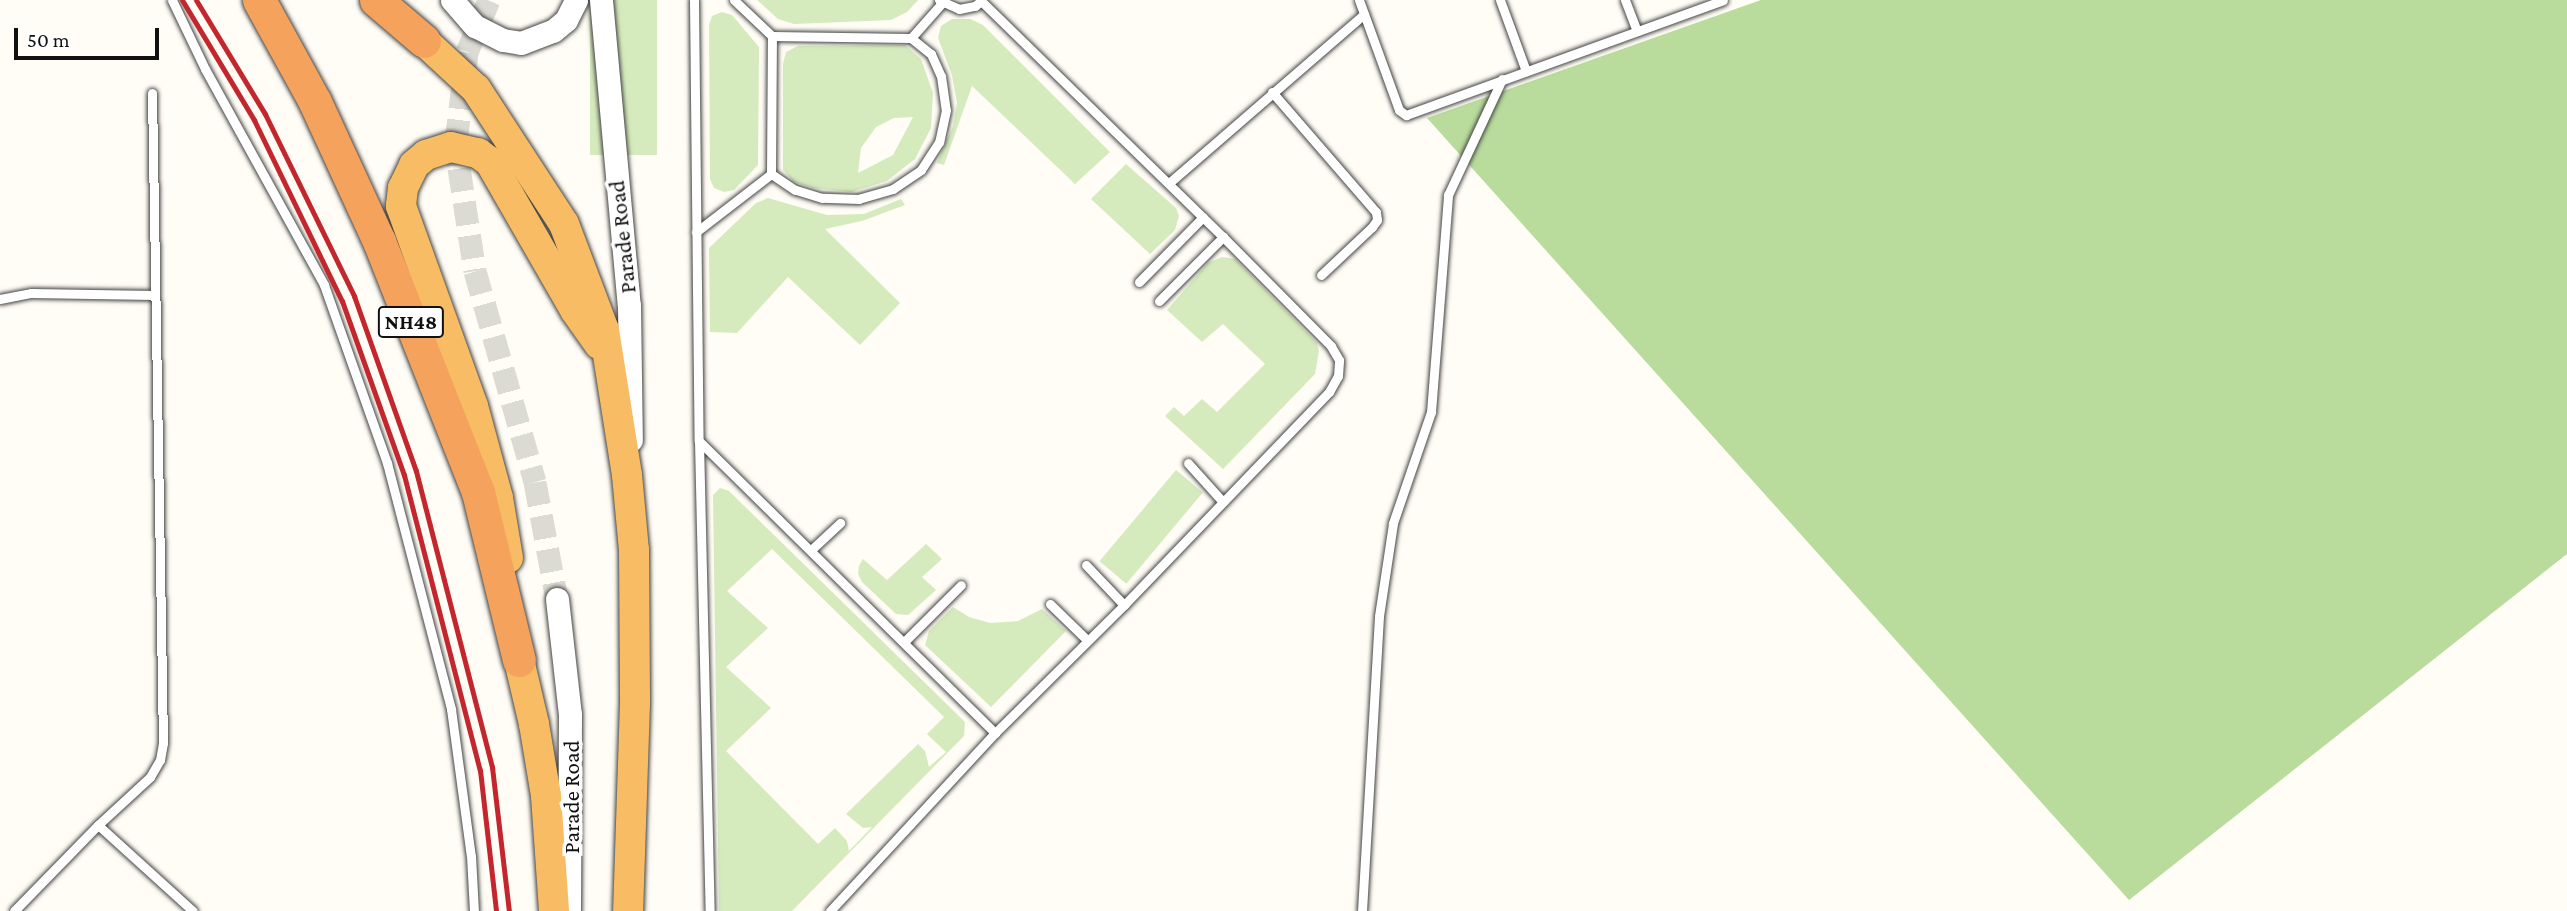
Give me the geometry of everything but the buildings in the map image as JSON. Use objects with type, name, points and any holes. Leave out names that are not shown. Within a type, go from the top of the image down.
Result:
[{"type":"highway","name":"NH48","points":[[259,0],[316,102],[379,241],[478,492],[534,724],[546,796],[554,911]]},
{"type":"highway","points":[[376,0],[476,89],[564,224],[597,305],[610,357],[627,475],[634,550],[635,645],[628,911]]},
{"type":"highway","points":[[516,646],[509,566],[489,463],[462,374],[401,206],[403,188],[414,165],[426,155],[451,147],[478,153],[490,162],[575,310],[610,357]]},
{"type":"street","points":[[452,0],[475,26],[503,40],[521,43],[553,31],[566,20],[576,0]]},
{"type":"street","name":"Parade Road","points":[[601,0],[629,305],[632,408],[627,475]]},
{"type":"street","name":"Parade Road","points":[[557,600],[570,714],[569,911]]},
{"type":"lane","points":[[172,0],[205,69],[324,285],[387,463],[451,709],[469,843],[474,911]]},
{"type":"lane","points":[[694,0],[699,441],[710,911]]},
{"type":"lane","points":[[734,0],[772,36],[911,38],[931,54],[942,76],[946,110],[939,142],[920,170],[893,190],[859,199],[822,198],[795,190],[771,174]]},
{"type":"lane","points":[[1359,0],[1401,114],[1411,115],[1502,79],[1723,0]]},
{"type":"lane","points":[[1500,0],[1526,71]]},
{"type":"lane","points":[[1625,0],[1637,31]]},
{"type":"lane","points":[[830,911],[995,733],[1087,640],[1125,606],[1329,393],[1338,376],[1339,360],[1331,346],[1203,216],[982,1],[975,6],[958,9],[941,1],[911,38]]},
{"type":"lane","points":[[1169,183],[1364,13]]},
{"type":"lane","points":[[771,174],[772,36]]},
{"type":"lane","points":[[1362,911],[1379,617],[1393,523],[1432,412],[1448,195],[1502,79]]},
{"type":"lane","points":[[1272,92],[1376,212],[1377,220],[1372,227],[1321,275]]},
{"type":"lane","points":[[14,911],[98,825],[150,777],[160,760],[163,743],[152,93]]},
{"type":"lane","points":[[696,232],[771,174]]},
{"type":"lane","points":[[1139,282],[1203,216]]},
{"type":"lane","points":[[1159,301],[1223,237]]},
{"type":"lane","points":[[0,299],[31,293],[154,295]]},
{"type":"lane","points":[[699,441],[905,641],[995,733]]},
{"type":"lane","points":[[1188,463],[1223,502]]},
{"type":"lane","points":[[811,550],[840,523]]},
{"type":"lane","points":[[1086,565],[1125,606]]},
{"type":"lane","points":[[905,641],[961,584]]},
{"type":"lane","points":[[1050,604],[1087,640]]},
{"type":"lane","points":[[98,825],[193,911]]},
{"type":"green space","points":[[590,0],[657,0],[657,155],[590,155]]},
{"type":"green space","points":[[757,0],[918,0],[907,12],[891,20],[794,24],[778,19]]},
{"type":"green space","points":[[1761,0],[2567,0],[2567,554],[2129,900],[1427,118]]},
{"type":"green space","points":[[722,12],[732,15],[759,47],[758,165],[734,190],[724,192],[714,188],[710,179],[709,25],[712,16]]},
{"type":"green space","points":[[952,19],[970,19],[983,25],[1110,152],[1075,184],[972,86],[944,165],[937,163],[953,126],[957,103],[952,75],[938,38],[941,26]]},
{"type":"green space","points":[[905,45],[921,59],[933,93],[931,128],[915,159],[887,181],[852,192],[813,188],[794,182],[783,170],[783,64],[786,52],[798,46]],"holes":[[[913,117],[893,155],[858,173],[861,148],[876,127],[894,118]]]},
{"type":"green space","points":[[1126,164],[1176,208],[1179,216],[1175,230],[1150,254],[1091,199]]},
{"type":"green space","points":[[768,198],[827,215],[864,214],[901,199],[905,205],[862,221],[825,229],[900,303],[860,345],[788,277],[737,333],[710,332],[709,248],[756,203]]},
{"type":"green space","points":[[1222,257],[1235,259],[1317,343],[1319,351],[1315,374],[1223,469],[1165,416],[1174,407],[1184,416],[1202,399],[1217,412],[1265,364],[1223,324],[1202,342],[1167,310],[1208,263]]},
{"type":"green space","points":[[1176,470],[1203,492],[1126,584],[1100,561]]},
{"type":"green space","points":[[720,488],[729,491],[965,722],[964,736],[792,911],[719,911],[713,495]],"holes":[[[772,549],[944,717],[927,734],[946,752],[929,767],[925,751],[918,744],[846,814],[863,828],[872,827],[849,851],[847,841],[835,828],[818,844],[726,751],[771,708],[726,667],[768,628],[727,591]]]},
{"type":"green space","points":[[926,544],[942,559],[922,577],[936,590],[908,615],[896,614],[862,582],[858,574],[859,566],[863,559],[887,580]]},
{"type":"green space","points":[[953,607],[969,617],[990,623],[1018,621],[1042,609],[1066,631],[991,707],[925,645],[929,631]]},
{"type":"tunnel","points":[[489,0],[467,52],[456,142],[475,271],[535,482],[557,599]]},
{"type":"railway","points":[[182,0],[254,120],[342,301],[404,475],[480,770],[496,911]]},
{"type":"railway","points":[[196,0],[265,114],[354,296],[416,471],[492,767],[509,911]]}]
